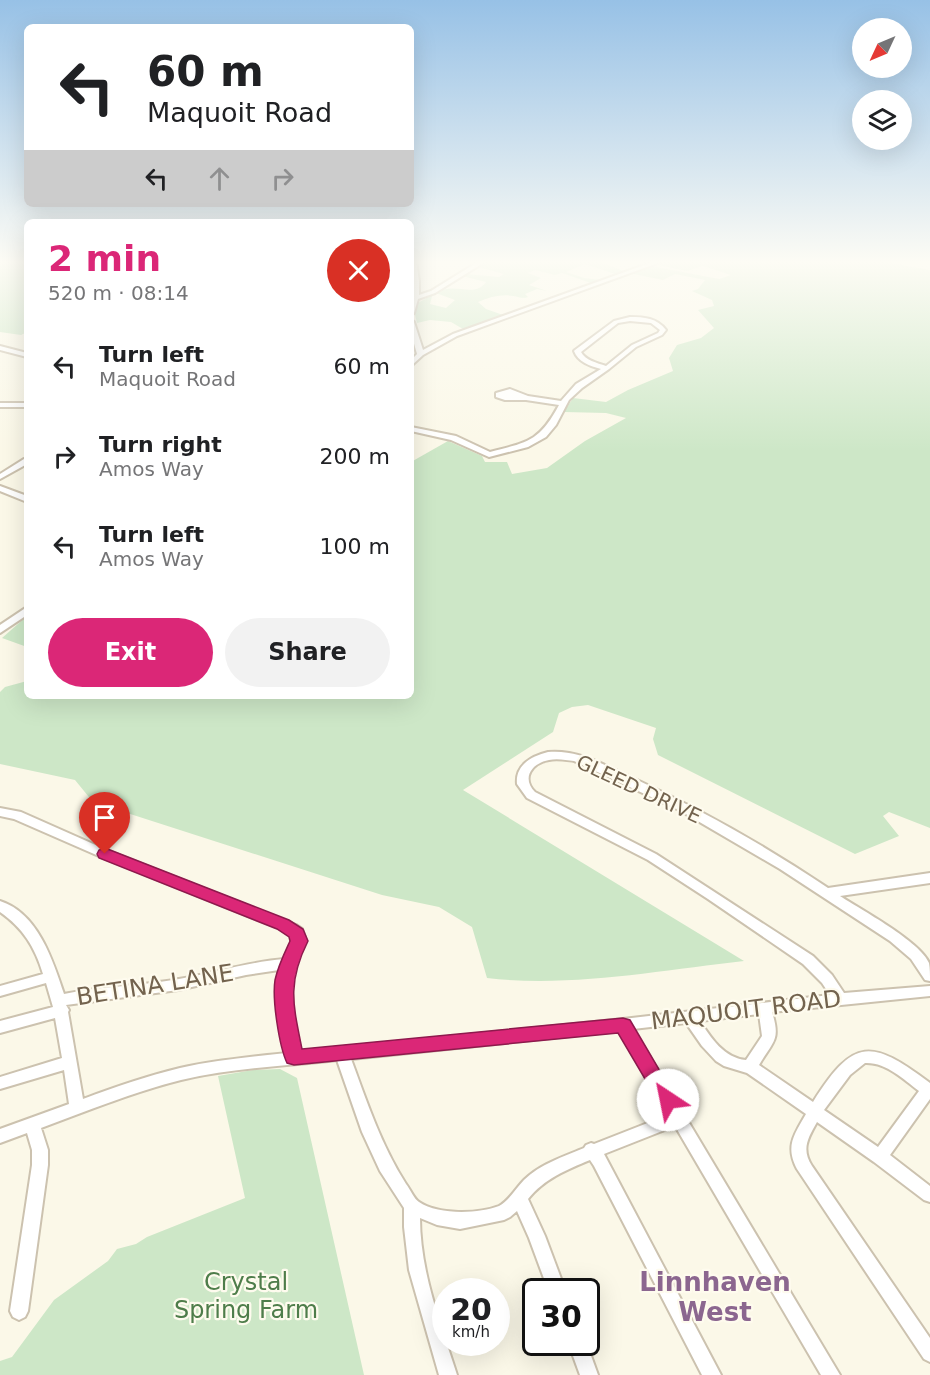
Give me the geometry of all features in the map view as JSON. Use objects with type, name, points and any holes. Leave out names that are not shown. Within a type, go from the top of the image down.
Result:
[{"type":"street","points":[[414,361],[440,342],[481,324]]},
{"type":"street","points":[[607,368],[580,358],[577,353],[578,348],[615,324]]},
{"type":"street","points":[[414,430],[453,438],[489,455],[525,445],[549,430],[563,403],[579,386],[607,368],[634,346],[660,334],[662,327],[656,324]]},
{"type":"street","points":[[414,332],[421,354]]},
{"type":"street","points":[[0,348],[24,354]]},
{"type":"street","points":[[526,398],[563,403]]},
{"type":"street","points":[[0,405],[24,405]]},
{"type":"street","points":[[0,477],[24,463]]},
{"type":"street","points":[[0,488],[24,498]]},
{"type":"street","points":[[0,630],[24,612]]},
{"type":"street","name":"GLEED DRIVE","points":[[840,998],[821,972],[793,949],[666,865],[531,795],[522,786],[522,776],[530,765],[545,757],[562,755],[577,758],[727,830],[827,893],[910,951],[923,963],[930,976]]},
{"type":"street","points":[[0,812],[16,815],[105,854],[291,928],[297,933],[299,941],[288,964],[284,983],[286,1015],[294,1057]]},
{"type":"street","points":[[827,893],[930,878]]},
{"type":"street","points":[[0,906],[21,920],[34,934],[60,1006],[77,1107]]},
{"type":"street","name":"BETINA LANE","points":[[0,1027],[98,992],[177,985],[265,965],[288,964]]},
{"type":"street","points":[[0,991],[50,977]]},
{"type":"street","name":"MAQUOIT ROAD","points":[[0,1136],[131,1088],[182,1074],[294,1057],[623,1025],[840,998],[930,991]]},
{"type":"street","points":[[750,1067],[756,1055],[770,1039],[771,1030],[764,1008]]},
{"type":"street","points":[[689,1016],[716,1054],[733,1064],[750,1067],[880,1157],[930,1195]]},
{"type":"street","points":[[623,1025],[831,1375]]},
{"type":"street","points":[[342,1053],[370,1132],[386,1166],[412,1207],[436,1217],[460,1221],[504,1212],[540,1175],[591,1150],[677,1118]]},
{"type":"street","points":[[880,1157],[929,1090],[895,1066],[876,1057],[864,1057],[853,1061],[846,1069],[815,1114],[800,1141],[798,1152],[802,1163],[930,1353]]},
{"type":"street","points":[[0,1083],[70,1062]]},
{"type":"street","points":[[19,1311],[40,1165],[40,1150],[32,1124]]},
{"type":"street","points":[[591,1150],[600,1161],[712,1375]]},
{"type":"street","points":[[519,1198],[537,1236],[553,1278]]},
{"type":"street","points":[[412,1207],[411,1222],[418,1267],[448,1375]]},
{"type":"street","points":[[582,1356],[589,1375]]},
{"type":"green space","points":[[0,324],[24,324],[24,334],[21,335],[0,332]]},
{"type":"green space","points":[[455,324],[477,324],[463,329]]},
{"type":"green space","points":[[711,324],[930,324],[930,828],[889,812],[883,816],[899,836],[855,854],[658,755],[653,739],[656,728],[588,705],[572,707],[559,713],[553,732],[463,790],[744,961],[616,977],[551,981],[487,978],[472,927],[439,907],[382,895],[93,802],[75,780],[0,764],[0,692],[5,687],[24,682],[24,699],[414,699],[414,460],[448,441],[482,456],[485,462],[507,462],[512,474],[547,468],[585,441],[626,418],[606,413],[564,412],[573,398],[606,402],[673,371],[669,358],[677,345],[701,338],[714,328]]},
{"type":"green space","points":[[24,619],[24,646],[2,638]]},
{"type":"green space","name":"Crystal Spring Farm","points":[[280,1069],[297,1078],[364,1375],[0,1375],[0,1361],[12,1357],[54,1300],[108,1261],[117,1249],[136,1244],[147,1237],[245,1198],[218,1076],[253,1070]]},
{"type":"district","name":"Linnhaven West","points":[[715,1297]]},
{"type":"route","points":[[105,854],[283,924],[297,933],[299,941],[288,964],[284,983],[286,1015],[294,1057],[623,1025],[656,1084],[668,1100]]}]
